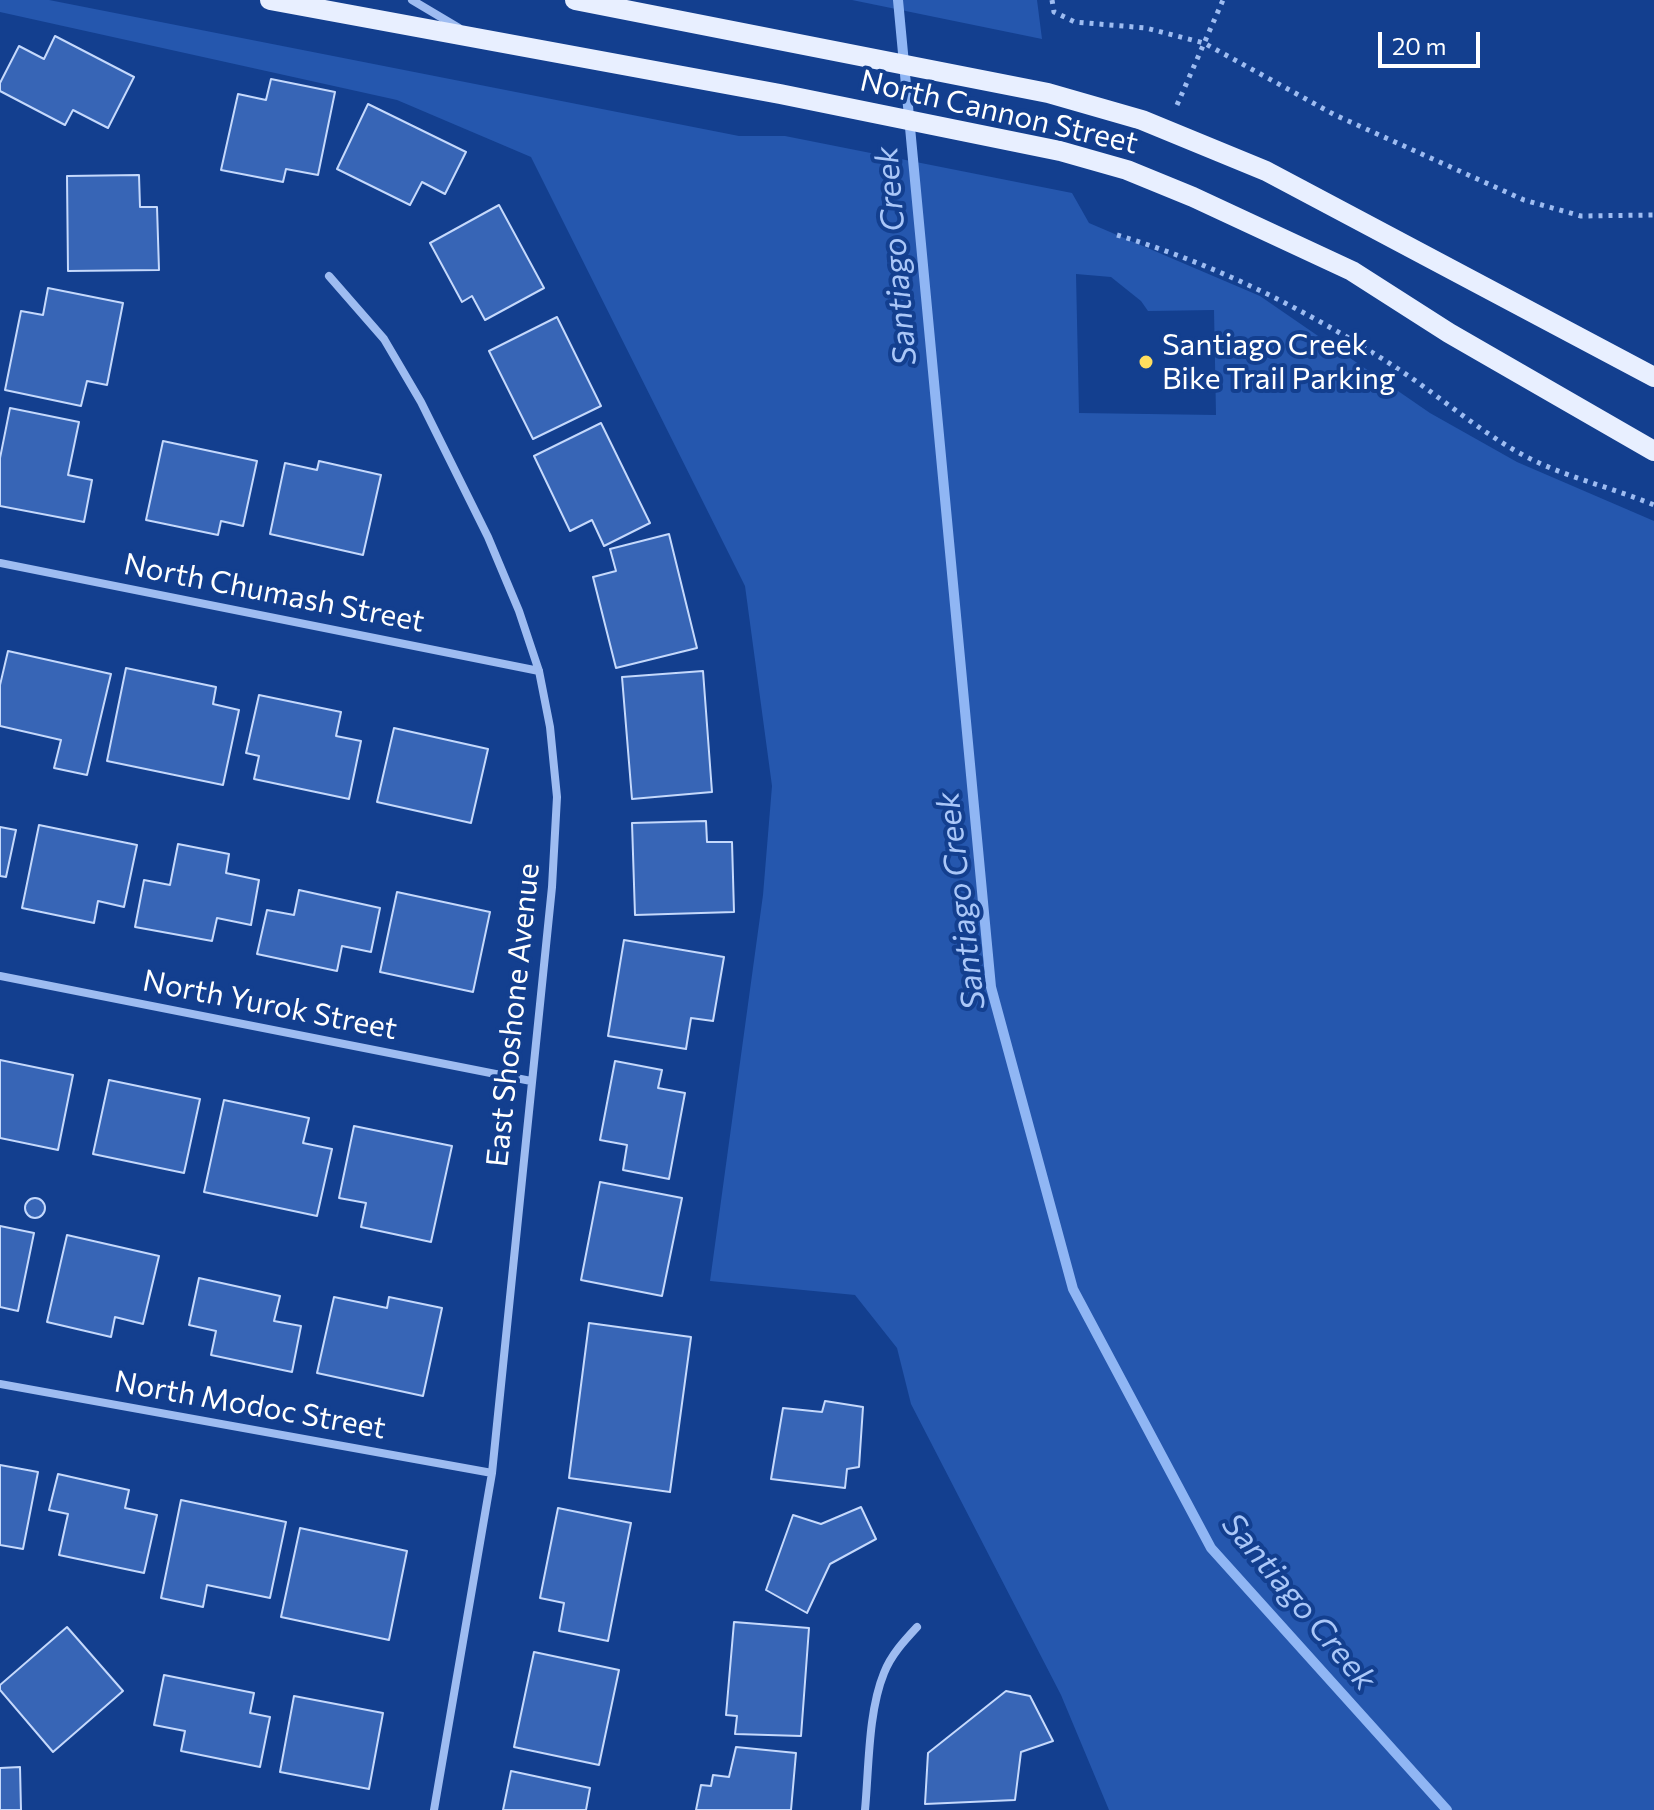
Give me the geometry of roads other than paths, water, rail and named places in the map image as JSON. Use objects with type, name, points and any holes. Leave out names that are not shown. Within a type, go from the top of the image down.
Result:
[{"type":"main road","name":"North Cannon Street","points":[[270,0],[780,94],[1060,151],[1127,170],[1352,271],[1474,348],[1654,451]]},
{"type":"main road","name":"North Cannon Street","points":[[575,0],[1048,93],[1168,129],[1279,177],[1654,377]]},
{"type":"street","points":[[412,0],[474,36]]},
{"type":"street","name":"East Shoshone Avenue","points":[[329,276],[384,339],[421,402],[488,537],[539,671],[550,727],[557,797],[552,887],[492,1473],[434,1810]]},
{"type":"street","name":"North Chumash Street","points":[[0,563],[539,671]]},
{"type":"street","name":"North Yurok Street","points":[[0,976],[531,1081]]},
{"type":"street","name":"North Modoc Street","points":[[0,1384],[492,1473]]},
{"type":"street","points":[[865,1810],[876,1703],[884,1673],[898,1647],[917,1627]]},
{"type":"waterway","name":"Santiago Creek","points":[[898,0],[991,987],[1073,1289],[1211,1548],[1447,1810]]},
{"type":"place","name":"Santiago Creek Bike Trail Parking","points":[[1146,362]]}]
